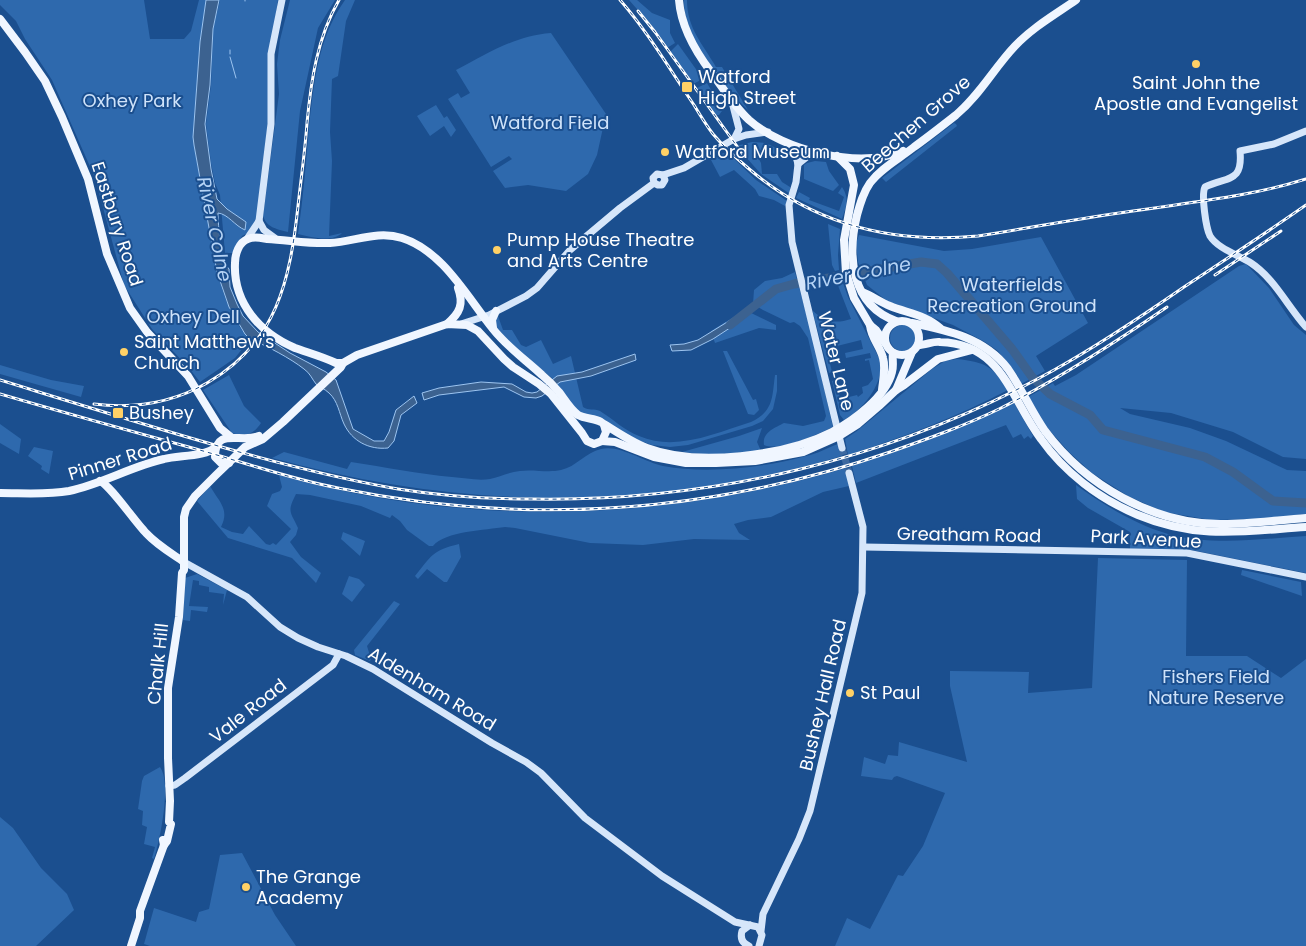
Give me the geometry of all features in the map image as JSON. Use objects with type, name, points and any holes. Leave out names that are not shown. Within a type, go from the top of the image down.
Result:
[{"type":"main road","name":"Beechen Grove","points":[[679,0],[684,25],[703,61],[732,102],[750,121],[791,145],[822,154],[836,155],[850,169],[854,179],[852,218],[849,231],[849,284],[884,359],[882,391]]},
{"type":"main road","name":"Beechen Grove","points":[[852,218],[869,184],[965,106],[1021,40],[1076,0]]},
{"type":"main road","name":"Eastbury Road","points":[[0,19],[45,81],[62,117],[88,179],[107,254],[130,308],[147,332],[190,378],[220,428],[234,438]]},
{"type":"main road","points":[[836,155],[856,158],[884,157],[914,147]]},
{"type":"main road","points":[[343,363],[332,362],[292,346],[259,325],[249,312],[239,292],[235,268],[237,250],[247,239],[275,238],[328,243],[381,235],[395,236],[420,246],[445,267],[483,317],[509,347],[545,377],[589,443],[615,442],[646,455],[670,461],[732,463],[770,459],[794,454],[819,443],[843,426],[856,421],[938,358],[972,350]]},
{"type":"main road","name":"Beechen Grove","points":[[848,261],[862,292],[875,311],[896,321]]},
{"type":"main road","points":[[447,324],[458,313],[462,305],[461,296],[454,279]]},
{"type":"main road","points":[[862,292],[889,306],[933,321],[940,328]]},
{"type":"main road","points":[[494,330],[492,320],[496,311]]},
{"type":"main road","points":[[856,421],[882,391],[893,371],[893,353],[885,342],[886,330],[896,321],[905,320],[931,328],[940,328],[971,339],[998,357],[1016,382],[1042,426],[1065,455],[1097,482],[1127,500],[1165,515],[1210,524],[1306,518]]},
{"type":"main road","points":[[896,390],[912,352],[918,345],[919,333],[916,326],[912,323]]},
{"type":"main road","points":[[220,428],[215,457],[224,464],[251,444],[263,439],[288,418],[343,363],[357,355],[388,343],[447,324],[460,324],[478,331],[513,367],[553,391],[574,412],[583,418],[597,421],[646,448],[681,455],[714,457],[756,454],[819,443]]},
{"type":"main road","name":"Beechen Grove","points":[[870,326],[876,330],[885,342]]},
{"type":"main road","points":[[918,345],[941,342],[972,350],[986,358],[999,370],[1032,427],[1055,457],[1085,484],[1119,506],[1162,524],[1206,532],[1242,532],[1306,527]]},
{"type":"main road","points":[[893,353],[902,355],[912,352]]},
{"type":"main road","points":[[332,362],[334,367],[332,375]]},
{"type":"main road","points":[[582,433],[586,424],[593,420]]},
{"type":"main road","points":[[602,441],[606,432],[604,425]]},
{"type":"main road","points":[[217,444],[226,437],[252,438],[267,434]]},
{"type":"main road","points":[[234,438],[242,445],[241,451]]},
{"type":"main road","name":"Pinner Road","points":[[0,493],[60,492],[75,489],[161,459],[211,452],[217,444]]},
{"type":"main road","points":[[204,454],[214,464],[216,475]]},
{"type":"main road","name":"Chalk Hill","points":[[131,946],[140,918],[145,912],[155,879],[155,871],[164,844],[167,842],[171,824],[169,822],[168,688],[179,612],[182,561],[185,548],[183,541],[186,509],[195,496],[229,462]]},
{"type":"main road","points":[[112,490],[113,476]]},
{"type":"main road","name":"Aldenham Road","points":[[100,481],[106,483],[138,524],[167,551],[182,561]]},
{"type":"main road","points":[[167,551],[177,549],[183,541]]},
{"type":"street","points":[[247,239],[259,220],[271,124],[271,54],[282,0]]},
{"type":"street","points":[[732,102],[739,129],[734,139]]},
{"type":"street","points":[[1306,131],[1274,144],[1240,151],[1241,165],[1238,173],[1233,177],[1207,186],[1203,190],[1209,233],[1218,243],[1252,263],[1261,271],[1306,327]]},
{"type":"street","points":[[460,324],[496,311],[526,296],[537,288],[570,250],[624,204],[654,183],[662,185],[665,180],[663,175],[684,168],[734,139],[768,132]]},
{"type":"street","name":"Water Lane","points":[[791,145],[798,164],[793,194],[789,202],[790,229],[799,276],[842,448]]},
{"type":"street","points":[[798,164],[806,157],[822,154]]},
{"type":"street","points":[[259,220],[264,230],[275,238]]},
{"type":"street","points":[[474,304],[486,310],[496,311]]},
{"type":"street","name":"Bushey Hall Road","points":[[757,945],[762,938],[763,914],[802,833],[814,799],[862,593],[864,547],[862,522],[849,473]]},
{"type":"street","name":"Greatham Road","points":[[864,547],[1073,551]]},
{"type":"street","name":"Park Avenue","points":[[1073,551],[1187,553],[1306,577]]},
{"type":"street","name":"Aldenham Road","points":[[182,561],[247,597],[280,627],[298,638],[339,654],[389,678],[492,743],[526,762],[541,773],[585,818],[662,876],[735,922],[756,926],[761,931]]},
{"type":"street","name":"Vale Road","points":[[169,786],[175,785],[185,778],[333,665],[339,654]]},
{"type":"street","name":"Bushey Hall Road","points":[[740,941],[742,931],[763,914]]},
{"type":"street","points":[[735,922],[740,941],[749,946]]},
{"type":"green space","name":"Oxhey Park","points":[[0,0],[144,0],[150,39],[184,39],[191,31],[199,0],[209,0],[200,40],[193,137],[213,252],[221,284],[232,315],[250,339],[235,358],[200,382],[152,329],[124,285],[95,178],[52,80],[25,39],[16,21],[0,5]]},
{"type":"green space","points":[[220,0],[278,0],[270,105],[257,218],[252,231],[242,236],[235,253],[225,253],[220,195],[215,183],[211,163],[206,124],[211,85],[213,29]]},
{"type":"green space","points":[[290,0],[335,0],[318,28],[300,111],[288,232],[270,226],[263,216],[279,94],[277,64],[280,40]]},
{"type":"green space","points":[[345,0],[355,0],[346,21],[338,76],[332,79],[330,132],[332,161],[329,236],[342,233],[327,239],[309,237],[298,234],[315,77],[323,45]]},
{"type":"green space","points":[[629,0],[637,0],[652,13],[670,20],[670,33],[675,43],[667,48],[651,25]]},
{"type":"green space","points":[[684,0],[687,0],[692,27],[701,43],[716,67],[722,67],[748,110],[726,87],[697,45],[685,15]]},
{"type":"green space","name":"Watford Field","points":[[551,33],[606,114],[597,155],[588,174],[566,191],[528,185],[505,188],[493,171],[512,159],[509,156],[491,167],[448,99],[458,93],[461,98],[470,93],[456,70],[513,42]]},
{"type":"green space","points":[[678,44],[703,79],[693,84],[670,52]]},
{"type":"green space","points":[[707,83],[720,105],[722,111],[719,115],[715,115],[697,88]]},
{"type":"green space","points":[[436,105],[444,118],[447,116],[456,130],[451,137],[444,126],[430,136],[417,116]]},
{"type":"green space","points":[[954,123],[957,126],[886,182],[882,178]]},
{"type":"green space","points":[[752,142],[766,143],[786,153],[784,155],[760,152],[761,156],[758,157],[761,163],[762,174],[777,174],[782,182],[790,187],[790,194],[761,174],[736,146]]},
{"type":"green space","points":[[727,152],[756,180],[787,201],[785,206],[774,200],[759,196],[755,189],[734,170],[720,177],[711,160]]},
{"type":"green space","points":[[815,161],[826,162],[829,171],[839,185],[833,191],[804,179],[804,165]]},
{"type":"green space","points":[[842,187],[847,199],[842,219],[796,198],[799,192],[810,198],[809,200],[839,211],[844,197],[838,193]]},
{"type":"green space","points":[[828,224],[840,229],[839,270],[835,271],[832,265]]},
{"type":"green space","name":"Waterfields Recreation Ground","points":[[859,235],[944,251],[972,249],[1041,237],[1088,323],[1036,356],[1045,371],[1021,384],[1017,375],[998,351],[985,342],[953,325],[887,301],[867,285],[858,262],[856,243]]},
{"type":"green space","points":[[1246,264],[1269,288],[1294,325],[1306,335],[1306,459],[1283,457],[1233,432],[1171,413],[1120,408],[1130,414],[1190,428],[1226,441],[1287,470],[1306,471],[1306,514],[1261,519],[1211,520],[1164,512],[1128,496],[1092,473],[1069,452],[1044,424],[1028,397],[1053,383],[1055,386],[1076,375],[1239,266]]},
{"type":"green space","points":[[795,272],[812,335],[833,427],[798,441],[771,447],[764,445],[765,437],[770,431],[784,423],[803,426],[824,421],[826,416],[808,338],[800,326],[794,322],[790,323],[753,304],[754,290],[765,281],[782,278]]},
{"type":"green space","points":[[837,283],[843,283],[848,297],[882,364],[878,381],[870,396],[858,410],[844,420],[840,415],[832,381],[836,380],[841,403],[849,401],[849,397],[857,395],[858,397],[863,393],[862,387],[868,385],[873,379],[869,360],[865,361],[865,359],[871,358],[870,353],[846,358],[845,353],[863,349],[861,340],[837,346],[834,335],[830,336],[829,334],[824,338],[832,372],[829,373],[813,311],[826,320],[840,321],[851,319]]},
{"type":"green space","points":[[745,310],[776,325],[776,330],[759,328],[715,343],[711,331]]},
{"type":"green space","points":[[498,316],[503,330],[512,330],[521,345],[526,347],[541,340],[553,364],[571,356],[583,407],[600,411],[639,436],[667,442],[681,442],[751,422],[759,418],[771,403],[775,375],[777,375],[777,391],[773,409],[763,421],[752,426],[688,445],[670,447],[652,445],[632,438],[576,410],[552,378],[519,352],[496,330],[495,322]]},
{"type":"green space","points":[[903,325],[912,329],[916,338],[912,347],[903,351],[894,347],[890,338],[894,329]]},
{"type":"green space","points":[[723,351],[727,351],[753,400],[756,399],[759,410],[754,415],[748,414]]},
{"type":"green space","points":[[957,359],[981,364],[993,370],[1008,390],[929,426],[848,455],[845,439],[932,369],[945,361]]},
{"type":"green space","points":[[0,365],[51,380],[84,386],[81,397],[0,374]]},
{"type":"green space","points":[[229,375],[244,406],[261,423],[248,434],[232,433],[203,390]]},
{"type":"green space","points":[[1014,403],[1033,436],[1031,439],[1028,436],[1024,439],[1021,434],[1013,438],[1006,425],[856,483],[852,466],[926,441]]},
{"type":"green space","points":[[0,424],[21,439],[19,454],[0,443]]},
{"type":"green space","points":[[762,428],[757,442],[761,451],[709,455],[682,452],[739,436]]},
{"type":"green space","points":[[838,444],[842,456],[770,474],[699,487],[628,495],[557,498],[487,495],[415,488],[344,475],[272,458],[284,452],[347,469],[351,462],[481,480],[520,471],[561,470],[591,453],[608,448],[624,451],[663,466],[716,470],[772,464],[814,454]]},
{"type":"green space","points":[[34,447],[53,451],[49,474],[41,469],[42,466],[28,456]]},
{"type":"green space","points":[[846,468],[849,486],[823,492],[771,517],[734,524],[739,533],[750,540],[694,539],[643,545],[590,543],[505,527],[456,534],[439,541],[433,546],[429,546],[407,530],[392,515],[390,518],[361,506],[310,495],[296,494],[291,505],[291,515],[298,528],[296,535],[290,542],[301,557],[321,573],[316,583],[292,558],[228,538],[197,501],[210,486],[224,510],[221,527],[243,534],[249,526],[266,544],[270,545],[273,543],[276,545],[291,529],[267,506],[272,494],[280,491],[282,487],[279,475],[349,492],[420,504],[491,510],[563,512],[635,508],[706,499],[776,486]]},
{"type":"green space","points":[[1076,485],[1097,500],[1143,525],[1185,538],[1219,541],[1306,536],[1306,573],[1192,550],[1130,549],[1130,532],[1088,508],[1077,499]]},
{"type":"green space","points":[[343,532],[365,541],[360,556],[341,539]]},
{"type":"green space","points":[[459,544],[461,557],[447,582],[444,582],[427,569],[418,579],[415,576],[438,551]]},
{"type":"green space","name":"Fishers Field Nature Reserve","points":[[1098,558],[1187,560],[1186,656],[1247,656],[1281,678],[1306,659],[1306,946],[835,946],[847,918],[870,929],[898,875],[903,876],[923,846],[945,793],[897,776],[892,780],[861,776],[864,757],[885,764],[888,755],[898,756],[899,742],[967,762],[950,686],[950,671],[1029,672],[1028,693],[1092,688]]},
{"type":"green space","points":[[1242,570],[1301,582],[1302,596],[1241,575]]},
{"type":"green space","points":[[197,574],[227,590],[223,605],[224,594],[209,592],[209,587],[199,585],[199,581],[193,580],[189,606],[208,607],[207,612],[191,610],[190,621],[183,620],[185,578]]},
{"type":"green space","points":[[349,576],[359,579],[365,585],[352,602],[342,594]]},
{"type":"green space","points":[[394,601],[400,604],[367,646],[370,661],[355,655],[354,650]]},
{"type":"green space","points":[[160,767],[165,785],[165,798],[162,826],[154,859],[152,858],[155,847],[144,844],[147,827],[142,825],[143,811],[138,809],[144,776]]},
{"type":"green space","points":[[0,817],[13,828],[41,868],[67,894],[74,910],[36,946],[0,946]]},
{"type":"green space","name":"The Grange Academy","points":[[242,853],[275,915],[296,946],[150,946],[144,944],[154,908],[196,922],[199,912],[209,909],[220,855]]},
{"type":"water","points":[[206,0],[219,0],[213,29],[210,85],[205,124],[211,169],[217,199],[227,209],[246,222],[245,230],[218,213],[220,243],[226,265],[229,269],[230,287],[243,316],[258,332],[290,353],[326,372],[336,380],[353,429],[374,441],[384,441],[396,410],[414,396],[417,403],[401,415],[394,441],[388,448],[368,446],[356,440],[347,430],[332,396],[316,384],[308,372],[298,365],[278,352],[250,339],[229,307],[217,272],[193,137],[200,42]]},
{"type":"water","points":[[737,316],[739,322],[713,339],[691,350],[672,351],[670,345],[698,340]]},
{"type":"water","points":[[635,354],[636,360],[591,376],[560,382],[542,396],[536,398],[524,397],[504,387],[439,395],[424,400],[422,393],[439,388],[481,382],[512,384],[526,392],[532,393],[537,392],[557,376],[582,372]]},
{"type":"waterway","points":[[230,57],[236,78]]},
{"type":"waterway","name":"River Colne","points":[[730,325],[776,289],[794,284],[921,262],[937,264],[947,273],[1012,349],[1032,377],[1050,394],[1090,415],[1103,430],[1205,457],[1233,472],[1273,501],[1306,503]]},
{"type":"tunnel","points":[[842,448],[849,473]]},
{"type":"railway","points":[[94,404],[138,405],[166,400],[194,390],[231,367],[250,349],[264,329],[276,307],[290,259],[295,233],[316,60],[325,29],[339,0]]},
{"type":"railway","points":[[620,0],[649,38],[710,131],[730,152],[773,188],[800,204],[827,217],[856,226],[885,233],[915,237],[978,236],[1242,195],[1306,179]]},
{"type":"railway","points":[[638,11],[744,156]]},
{"type":"railway","points":[[0,380],[245,454],[321,473],[398,489],[481,498],[514,499],[599,498],[667,493],[734,483],[801,469],[866,451],[930,428],[993,401],[1054,370],[1104,340],[1306,205]]},
{"type":"railway","points":[[1215,275],[1281,231]]},
{"type":"railway","points":[[0,394],[284,475],[338,488],[408,500],[477,507],[547,510],[616,508],[685,501],[754,489],[822,473],[932,437],[959,427],[1021,398],[1105,348],[1167,307]]},
{"type":"place","name":"Saint John the Apostle and Evangelist","points":[[1196,64]]},
{"type":"place","name":"Watford High Street","points":[[687,87]]},
{"type":"place","name":"Watford Museum","points":[[665,152]]},
{"type":"place","name":"Pump House Theatre and Arts Centre","points":[[497,250]]},
{"type":"place","name":"Saint Matthew's Church","points":[[124,352]]},
{"type":"place","name":"Bushey","points":[[118,413]]},
{"type":"place","name":"St Paul","points":[[850,693]]},
{"type":"place","name":"The Grange Academy","points":[[246,887]]},
{"type":"park label","name":"Oxhey Dell","points":[[193,317]]}]
